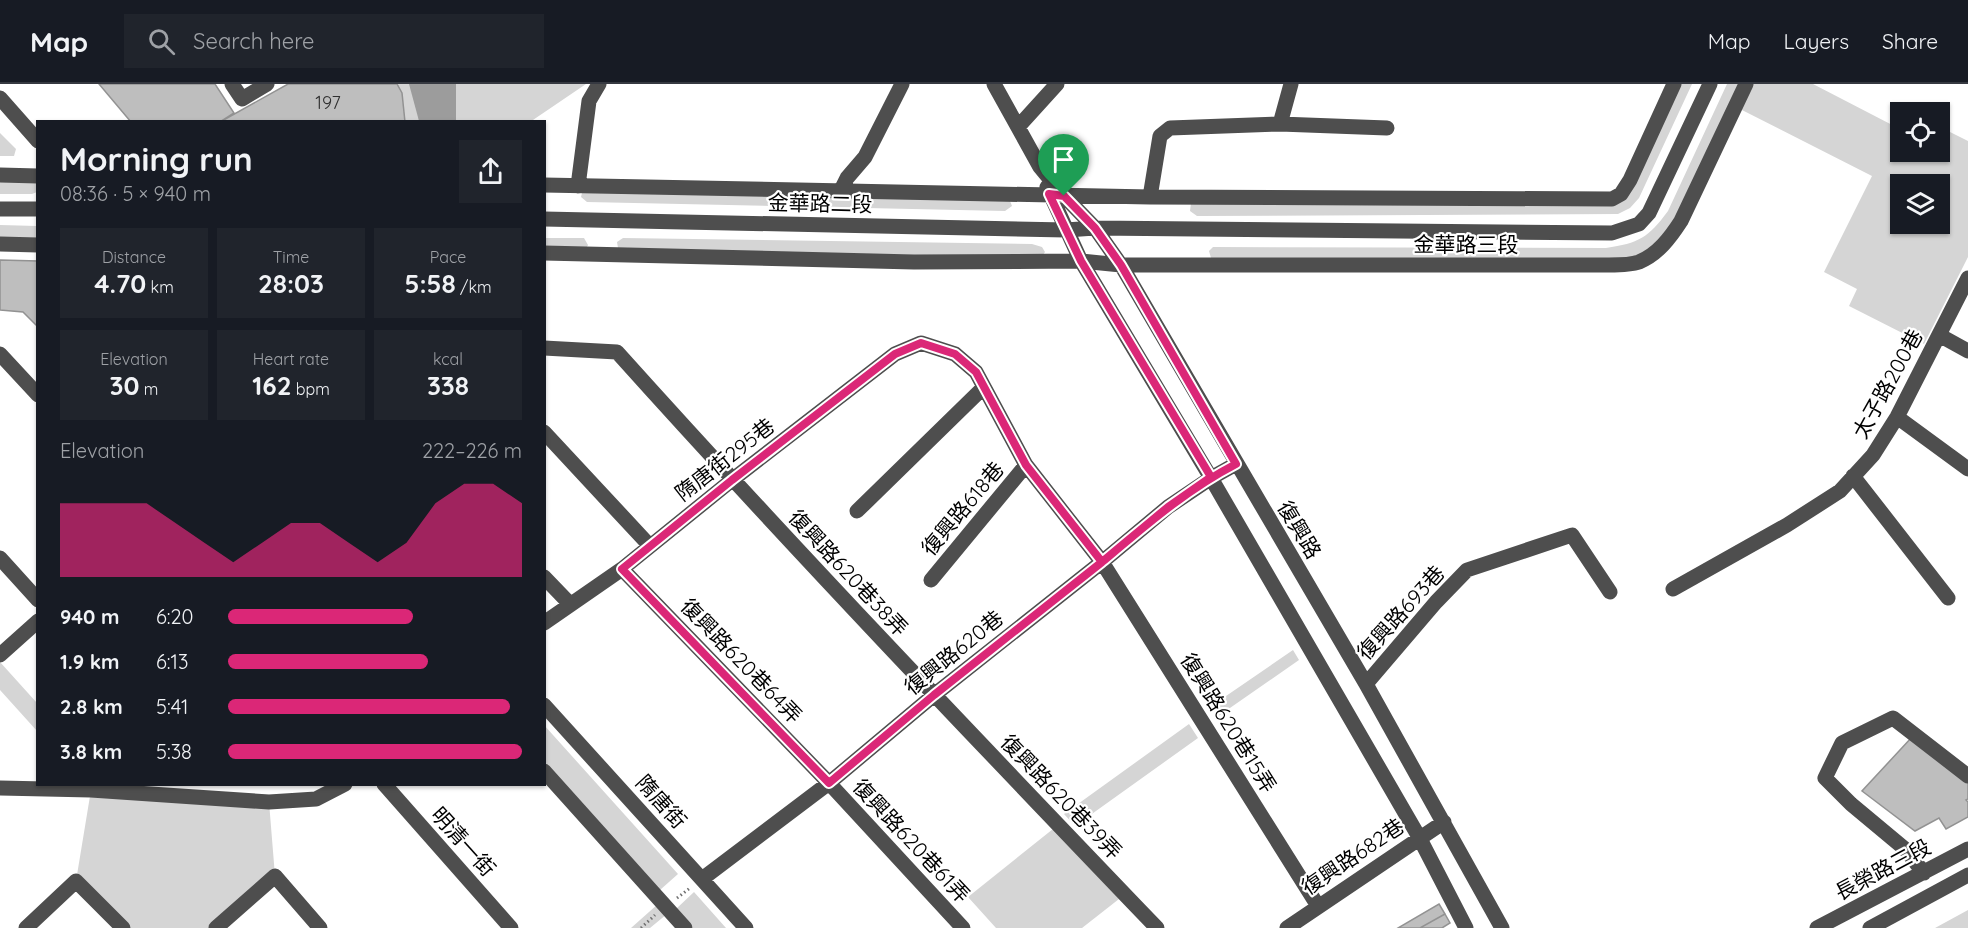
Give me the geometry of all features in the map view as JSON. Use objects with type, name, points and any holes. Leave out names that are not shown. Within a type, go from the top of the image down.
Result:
[{"type":"street","points":[[232,84],[242,99],[267,84]]},
{"type":"street","points":[[578,186],[589,101],[599,84]]},
{"type":"street","points":[[841,190],[847,178],[865,157],[902,84]]},
{"type":"street","name":"復興路","points":[[994,84],[1057,195],[1066,230],[1081,261],[1211,477],[1419,837],[1466,928]]},
{"type":"street","points":[[1018,127],[1057,84]]},
{"type":"street","points":[[1280,124],[1291,84]]},
{"type":"street","points":[[1057,195],[1612,199],[1621,194],[1630,180],[1674,84]]},
{"type":"street","name":"金華路三段","points":[[1095,228],[1612,233],[1625,230],[1640,224],[1649,213],[1710,84]]},
{"type":"street","name":"金華路三段","points":[[1081,261],[1121,265],[1609,265],[1637,263],[1655,252],[1670,238],[1681,221],[1746,84]]},
{"type":"street","points":[[0,98],[36,139]]},
{"type":"street","points":[[1150,197],[1161,136],[1170,128],[1280,124],[1387,128]]},
{"type":"street","points":[[0,175],[36,176]]},
{"type":"street","name":"金華路二段","points":[[546,185],[1057,195]]},
{"type":"street","name":"復興路","points":[[1057,195],[1095,228],[1121,265],[1366,684],[1502,928]]},
{"type":"street","points":[[0,208],[36,209]]},
{"type":"street","name":"金華路二段","points":[[546,219],[1066,230],[1095,228]]},
{"type":"street","points":[[0,244],[36,245]]},
{"type":"street","points":[[546,253],[914,262],[1081,261]]},
{"type":"street","name":"太子路200巷","points":[[1673,589],[1787,525],[1840,490],[1873,455],[1897,417],[1968,278]]},
{"type":"street","points":[[1939,335],[1968,351]]},
{"type":"street","name":"隋唐街295巷","points":[[546,621],[622,569],[732,480],[895,354],[921,343],[935,347]]},
{"type":"street","name":"復興路620巷15弄","points":[[935,347],[955,354],[976,372],[1026,465],[1102,562],[1318,906]]},
{"type":"street","name":"復興路620巷38弄","points":[[546,348],[617,352],[732,480],[934,695]]},
{"type":"street","points":[[0,354],[36,393]]},
{"type":"street","points":[[857,511],[984,387]]},
{"type":"street","points":[[1897,417],[1968,469]]},
{"type":"street","points":[[546,434],[650,546]]},
{"type":"street","name":"復興路620巷","points":[[702,879],[829,783],[934,695],[1168,507],[1211,477],[1236,464]]},
{"type":"street","name":"復興路618巷","points":[[932,580],[1026,465]]},
{"type":"street","points":[[1853,476],[1948,598]]},
{"type":"street","name":"復興路693巷","points":[[1366,684],[1436,602],[1467,570],[1572,535],[1611,592]]},
{"type":"street","points":[[0,558],[36,598]]},
{"type":"street","name":"復興路620巷64弄","points":[[622,569],[829,783]]},
{"type":"street","points":[[546,579],[570,604]]},
{"type":"street","points":[[0,655],[36,623]]},
{"type":"street","name":"復興路620巷39弄","points":[[934,695],[1157,928]]},
{"type":"street","name":"隋唐街","points":[[546,707],[746,928]]},
{"type":"street","points":[[1924,873],[1905,849],[1851,804],[1825,778],[1842,743],[1893,718],[1968,776]]},
{"type":"street","points":[[546,773],[685,928]]},
{"type":"street","name":"復興路620巷61弄","points":[[829,783],[963,928]]},
{"type":"street","points":[[0,788],[91,790],[270,802],[316,799],[341,786]]},
{"type":"street","name":"明清一街","points":[[386,786],[511,928]]},
{"type":"street","name":"復興路682巷","points":[[1287,928],[1444,822]]},
{"type":"street","name":"長榮路三段","points":[[1817,928],[1968,849]]},
{"type":"street","points":[[1870,928],[1968,875]]},
{"type":"street","points":[[216,928],[276,876],[320,928]]},
{"type":"street","points":[[26,928],[76,881],[123,928]]},
{"type":"shaded area","points":[[391,84],[586,84],[533,120],[402,120]]},
{"type":"shaded area","points":[[409,84],[456,84],[456,120],[419,120]]},
{"type":"shaded area","points":[[1680,84],[1692,84],[1639,198],[1630,208],[1618,214],[1197,216],[1190,211],[1191,203],[1616,204]]},
{"type":"shaded area","points":[[1727,84],[1740,84],[1685,203],[1665,235],[1643,253],[1631,258],[1211,258],[1209,251],[1213,247],[1606,248],[1627,244],[1642,238],[1668,211]]},
{"type":"shaded area","points":[[1748,84],[1813,84],[1890,124],[1890,162],[1950,162],[1950,132],[1968,141],[1968,257],[1924,344],[1849,306],[1857,289],[1824,272],[1872,176],[1736,107]]},
{"type":"shaded area","points":[[0,133],[16,149],[14,156],[0,156]]},
{"type":"shaded area","points":[[0,179],[36,182],[36,192],[32,194],[0,194]]},
{"type":"shaded area","points":[[585,191],[1010,201],[1012,206],[1005,211],[587,202],[581,197]]},
{"type":"shaded area","points":[[0,225],[36,226],[36,241],[0,240]]},
{"type":"shaded area","points":[[546,238],[584,238],[587,247],[546,249]]},
{"type":"shaded area","points":[[623,238],[1032,244],[1042,247],[1045,252],[1041,258],[618,248],[617,242]]},
{"type":"shaded area","points":[[1293,650],[1299,660],[1217,717],[1210,707]]},
{"type":"shaded area","points":[[0,662],[36,702],[36,730],[0,690]]},
{"type":"shaded area","points":[[1189,724],[1198,738],[1075,826],[1064,814]]},
{"type":"shaded area","points":[[546,727],[678,874],[660,890],[546,764]]},
{"type":"shaded area","points":[[91,790],[269,802],[275,876],[216,928],[123,928],[76,881]]},
{"type":"shaded area","points":[[1053,829],[1119,899],[1082,928],[996,928],[968,897]]},
{"type":"shaded area","points":[[694,892],[726,928],[693,928],[676,909]]},
{"type":"shaded area","points":[[658,904],[667,914],[650,928],[631,928]]},
{"type":"shaded area","points":[[1968,910],[1968,928],[1935,928]]},
{"type":"building","points":[[99,84],[215,84],[234,113],[223,120],[129,120]]},
{"type":"building","points":[[288,84],[397,84],[402,93],[405,120],[224,120]]},
{"type":"building","points":[[0,260],[36,261],[36,325],[23,312],[0,310]]},
{"type":"building","points":[[1912,737],[1968,780],[1968,799],[1966,800],[1968,817],[1946,829],[1939,818],[1915,831],[1862,791]]},
{"type":"building","points":[[1439,904],[1445,914],[1420,928],[1398,928]]},
{"type":"building","points":[[1445,914],[1450,923],[1442,928],[1420,928]]},
{"type":"route","points":[[1064,196],[1049,194],[1081,261],[1211,477],[1168,507],[1102,562],[934,695],[829,783],[622,569],[732,480],[895,354],[921,343],[955,354],[976,372],[1026,465],[1102,562],[1168,507],[1211,477],[1236,464],[1121,265],[1095,228],[1064,196]]}]
